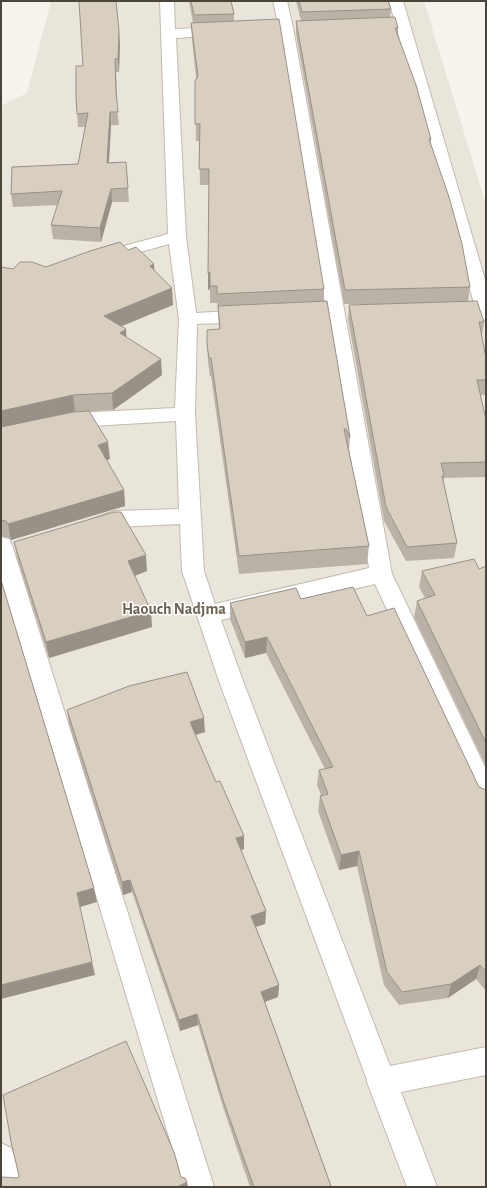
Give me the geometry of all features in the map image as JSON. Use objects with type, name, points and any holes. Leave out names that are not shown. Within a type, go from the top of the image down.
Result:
[{"type":"street","points":[[167,1],[177,237],[188,319],[185,414],[193,570],[231,681],[422,1187]]},
{"type":"street","points":[[280,1],[286,28],[381,574],[486,794]]},
{"type":"street","points":[[396,1],[395,24],[480,310]]},
{"type":"street","points":[[168,34],[231,31]]},
{"type":"street","points":[[95,260],[177,237]]},
{"type":"street","points":[[188,319],[266,315]]},
{"type":"street","points":[[45,426],[75,420],[185,414]]},
{"type":"street","points":[[78,530],[115,519],[190,516]]},
{"type":"street","points":[[6,550],[199,1187]]},
{"type":"street","points":[[209,614],[381,574]]},
{"type":"street","points":[[382,1082],[486,1061]]},
{"type":"street","points":[[1,1158],[7,1187]]},
{"type":"shaded area","points":[[51,1],[424,1],[486,205],[486,1187],[1,1187],[1,106],[27,93]]},
{"type":"building","points":[[79,1],[116,1],[119,31],[118,59],[115,59],[118,112],[110,112],[107,163],[126,162],[128,188],[111,189],[100,228],[51,225],[62,191],[11,194],[12,167],[78,164],[88,113],[77,114],[76,66],[83,66]]},
{"type":"building","points":[[191,1],[231,1],[234,14],[194,15]]},
{"type":"building","points":[[299,1],[388,1],[391,9],[302,12]]},
{"type":"building","points":[[395,17],[398,28],[395,28],[416,85],[431,139],[429,139],[449,197],[462,244],[470,287],[345,290],[296,21]]},
{"type":"building","points":[[279,19],[324,289],[217,294],[217,286],[210,286],[210,272],[208,273],[209,169],[199,169],[200,124],[195,124],[195,81],[198,76],[191,23]]},
{"type":"building","points":[[120,242],[128,250],[136,247],[154,264],[150,266],[172,288],[104,316],[126,329],[120,333],[161,359],[112,393],[73,395],[1,411],[1,267],[13,269],[20,262],[32,262],[46,267]]},
{"type":"building","points":[[327,301],[350,437],[346,429],[344,429],[369,546],[239,556],[211,358],[209,358],[207,344],[207,330],[220,329],[218,306]]},
{"type":"building","points":[[477,301],[484,322],[479,322],[486,358],[486,380],[477,380],[486,420],[486,462],[441,463],[444,476],[442,476],[457,543],[407,547],[386,507],[349,305]]},
{"type":"building","points":[[89,411],[108,442],[98,445],[124,490],[8,524],[6,521],[1,520],[1,427],[73,412]]},
{"type":"building","points":[[114,512],[121,512],[146,555],[128,561],[151,611],[46,642],[14,542]]},
{"type":"building","points":[[474,559],[479,569],[486,566],[486,743],[417,601],[435,595],[422,571]]},
{"type":"building","points":[[1,580],[94,888],[77,893],[92,962],[1,985]]},
{"type":"building","points":[[353,587],[367,616],[394,608],[479,787],[486,790],[486,972],[480,965],[451,984],[402,992],[387,972],[359,851],[341,855],[320,796],[328,794],[319,770],[333,767],[267,637],[245,642],[230,603],[296,588],[301,599]]},
{"type":"building","points":[[187,672],[204,718],[190,722],[216,782],[220,781],[244,836],[236,838],[266,911],[251,916],[279,985],[261,992],[331,1186],[254,1187],[223,1100],[197,1014],[179,1020],[130,880],[122,882],[67,710],[129,686]]},
{"type":"building","points":[[126,1041],[174,1152],[181,1177],[185,1178],[187,1182],[177,1187],[1,1187],[1,1177],[18,1178],[19,1176],[11,1142],[3,1095]]},
{"type":"district","name":"Haouch Nadjma","points":[[174,609]]}]
